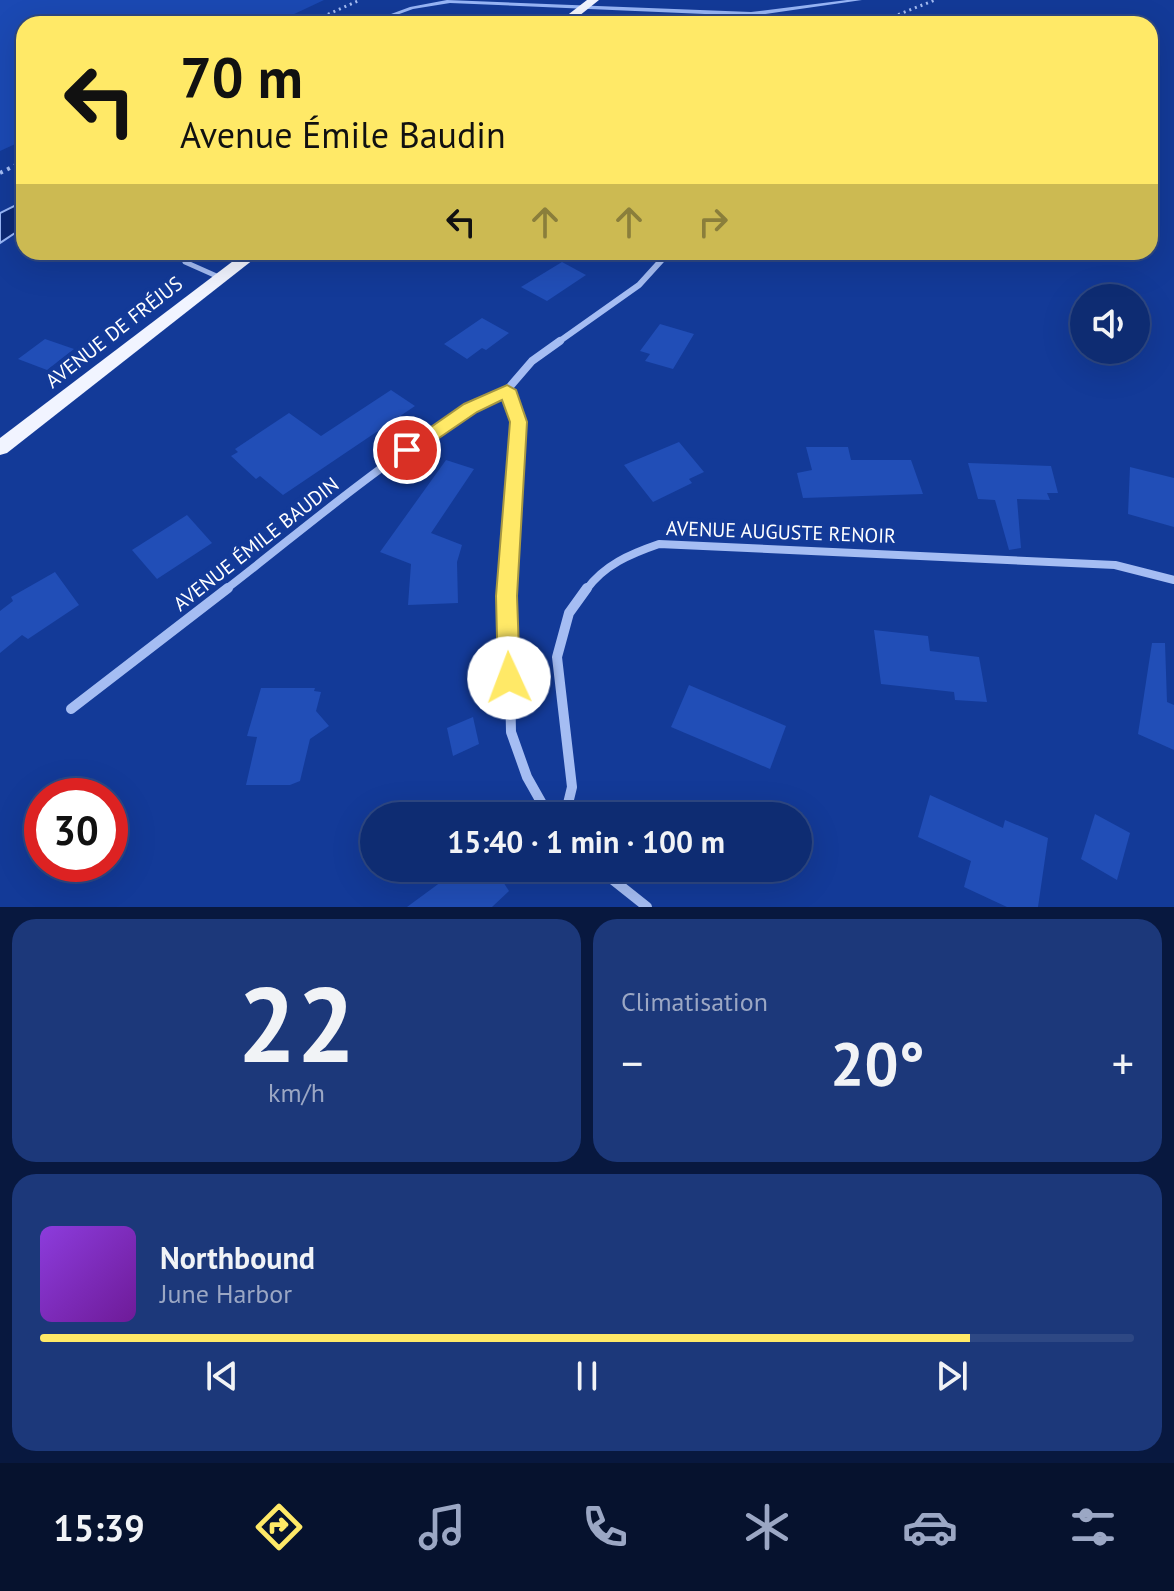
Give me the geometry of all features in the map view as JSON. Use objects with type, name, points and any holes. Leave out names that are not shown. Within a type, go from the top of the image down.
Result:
[{"type":"main road","points":[[573,16],[594,0]]},
{"type":"main road","name":"AVENUE DE FRÉJUS","points":[[0,448],[245,260]]},
{"type":"street","name":"AVENUE ÉMILE BAUDIN","points":[[71,709],[407,450],[471,408],[507,390],[532,361],[639,285],[662,260]]},
{"type":"street","points":[[507,390],[519,422],[507,596],[511,732],[527,777],[541,802]]},
{"type":"street","name":"AVENUE AUGUSTE RENOIR","points":[[568,802],[572,787],[557,657],[569,613],[597,575],[629,554],[659,544],[729,546],[1115,565],[1174,580]]},
{"type":"street","points":[[616,882],[647,907]]},
{"type":"lane","points":[[187,260],[185,262],[221,278]]},
{"type":"path","points":[[324,16],[360,0]]},
{"type":"path","points":[[895,16],[935,0]]},
{"type":"shaded area","points":[[0,0],[324,0],[290,16],[16,16],[16,144],[0,151]]},
{"type":"shaded area","points":[[16,205],[16,232],[0,243],[0,213]]},
{"type":"building","points":[[562,262],[586,275],[547,301],[521,287]]},
{"type":"building","points":[[482,318],[509,333],[467,359],[444,344]]},
{"type":"building","points":[[660,324],[694,334],[673,369],[645,361],[650,354],[640,351]]},
{"type":"building","points":[[45,339],[74,349],[47,370],[18,359]]},
{"type":"building","points":[[391,390],[415,406],[283,495],[260,476],[256,479],[231,456],[238,452],[235,449],[289,413],[321,436]]},
{"type":"building","points":[[679,442],[704,472],[689,479],[692,483],[653,502],[624,465]]},
{"type":"building","points":[[806,447],[848,447],[851,460],[911,460],[923,494],[803,498],[797,473],[812,470]]},
{"type":"building","points":[[446,460],[474,469],[431,533],[462,545],[457,562],[458,603],[408,605],[411,564],[380,552]]},
{"type":"building","points":[[968,463],[1051,466],[1058,493],[1047,493],[1050,500],[1017,499],[1021,548],[1009,550],[995,500],[978,499]]},
{"type":"building","points":[[1130,467],[1174,478],[1174,527],[1128,514]]},
{"type":"building","points":[[187,515],[212,543],[157,579],[132,550]]},
{"type":"building","points":[[55,572],[79,605],[28,639],[22,635],[0,653],[0,611],[13,601],[11,597]]},
{"type":"building","points":[[874,630],[928,636],[930,651],[979,657],[987,702],[955,700],[954,692],[881,684]]},
{"type":"building","points":[[1152,643],[1165,643],[1167,702],[1174,705],[1174,750],[1138,734]]},
{"type":"building","points":[[689,685],[786,726],[770,769],[671,727]]},
{"type":"building","points":[[261,688],[315,688],[314,691],[321,692],[316,711],[329,726],[310,739],[300,781],[290,785],[246,785],[257,737],[247,736]]},
{"type":"building","points":[[473,717],[479,744],[453,756],[447,728]]},
{"type":"building","points":[[930,795],[1003,828],[1005,820],[1048,838],[1038,907],[1007,907],[964,887],[971,861],[918,837]]},
{"type":"building","points":[[1095,814],[1130,833],[1117,880],[1081,859]]},
{"type":"building","points":[[441,882],[503,882],[509,891],[492,907],[407,907]]},
{"type":"waterway","points":[[390,16],[450,1],[751,14],[859,0]]},
{"type":"route","points":[[407,450],[471,408],[507,390],[519,422],[507,596],[509,678]]}]
